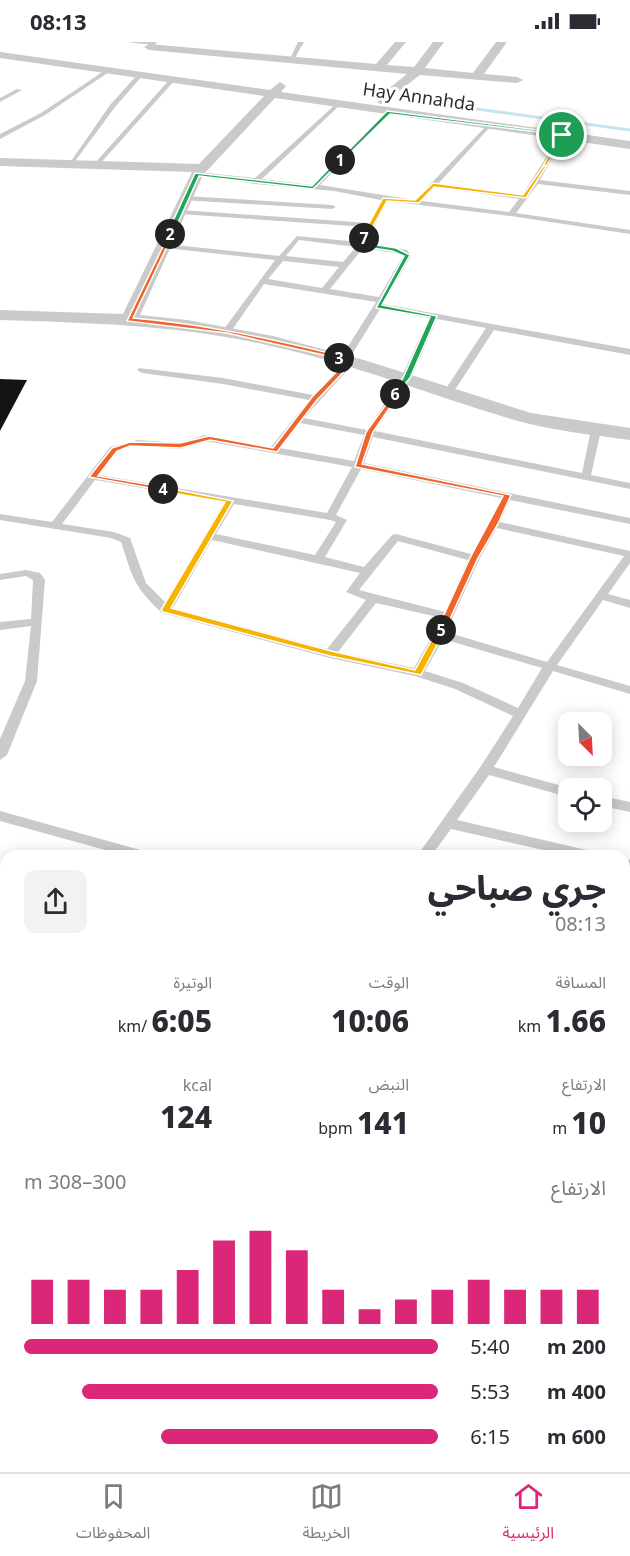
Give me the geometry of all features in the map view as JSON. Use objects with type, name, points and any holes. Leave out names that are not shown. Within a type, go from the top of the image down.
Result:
[{"type":"street","points":[[242,42],[220,63],[458,71],[476,77],[517,80]]},
{"type":"street","points":[[248,56],[259,42]]},
{"type":"street","points":[[378,68],[401,42]]},
{"type":"street","points":[[382,100],[417,71],[439,42]]},
{"type":"street","points":[[476,77],[502,42]]},
{"type":"street","points":[[117,63],[153,44],[248,56],[288,66]]},
{"type":"street","name":"Hay Annahda","points":[[0,46],[273,87],[557,125],[563,129],[562,135]]},
{"type":"street","points":[[0,54],[15,48]]},
{"type":"street","points":[[320,68],[337,49]]},
{"type":"street","name":"Hay Annahda","points":[[0,54],[117,63],[140,75],[172,80],[273,87],[338,104],[630,145]]},
{"type":"street","points":[[129,320],[200,171],[273,87],[288,66]]},
{"type":"street","points":[[0,162],[97,164],[200,171]]},
{"type":"street","points":[[0,315],[186,324],[227,331],[347,360],[525,417],[630,434]]},
{"type":"lane","points":[[130,42],[153,44]]},
{"type":"lane","points":[[288,66],[301,42]]},
{"type":"lane","points":[[0,137],[43,114],[117,63]]},
{"type":"lane","points":[[71,163],[111,110],[120,94],[140,75]]},
{"type":"lane","points":[[97,164],[172,80]]},
{"type":"lane","points":[[0,100],[19,90]]},
{"type":"lane","points":[[255,182],[338,104]]},
{"type":"lane","points":[[313,188],[388,112]]},
{"type":"lane","points":[[417,202],[489,125]]},
{"type":"lane","points":[[511,214],[536,182],[562,135]]},
{"type":"lane","points":[[200,171],[255,182],[511,214],[630,232]]},
{"type":"lane","points":[[536,182],[630,193]]},
{"type":"lane","points":[[433,185],[524,197]]},
{"type":"lane","points":[[325,290],[361,245],[385,199]]},
{"type":"lane","points":[[183,205],[332,207]]},
{"type":"lane","points":[[183,205],[370,225]]},
{"type":"lane","points":[[227,331],[262,281],[297,238],[394,249],[407,255],[347,360],[274,450]]},
{"type":"lane","points":[[165,246],[345,266]]},
{"type":"lane","points":[[262,281],[325,290],[434,316],[630,352]]},
{"type":"lane","points":[[330,517],[358,465],[370,432],[406,378],[434,316]]},
{"type":"lane","points":[[448,393],[491,327]]},
{"type":"lane","points":[[142,370],[223,381],[315,398]]},
{"type":"lane","points":[[298,420],[370,432],[630,486]]},
{"type":"lane","points":[[586,477],[596,430]]},
{"type":"lane","points":[[55,526],[114,449],[130,444],[181,446],[209,438],[358,465],[630,521]]},
{"type":"lane","points":[[93,477],[342,520],[318,559]]},
{"type":"lane","points":[[418,673],[449,616],[474,558],[494,524],[507,495]]},
{"type":"lane","points":[[166,610],[230,501]]},
{"type":"lane","points":[[0,517],[126,540],[140,583],[146,592],[166,610],[330,654],[418,673],[459,686],[520,714]]},
{"type":"lane","points":[[428,850],[486,769],[550,666],[630,554],[494,524]]},
{"type":"lane","points":[[208,536],[367,571]]},
{"type":"lane","points":[[449,616],[352,592],[396,537],[474,558]]},
{"type":"lane","points":[[0,577],[26,573],[36,575],[39,580],[31,681],[2,750]]},
{"type":"lane","points":[[601,596],[630,604]]},
{"type":"lane","points":[[330,654],[373,599]]},
{"type":"lane","points":[[0,626],[37,622]]},
{"type":"lane","points":[[439,634],[630,690]]},
{"type":"lane","points":[[486,769],[558,789]]},
{"type":"lane","points":[[612,803],[630,807]]},
{"type":"lane","points":[[0,816],[122,850]]},
{"type":"lane","points":[[447,822],[566,850]]},
{"type":"building","points":[[0,379],[27,380],[0,431]]},
{"type":"waterway","points":[[477,109],[630,130]]},
{"type":"route","points":[[388,112],[562,135],[536,182],[524,197],[433,185],[417,202],[385,199],[361,245],[394,249],[407,255],[378,306],[434,316],[406,378],[370,432],[358,465],[507,495],[494,524],[474,558],[449,616],[418,673],[330,654],[166,610],[230,501],[93,477],[114,449],[130,444],[181,446],[209,438],[274,450],[315,398],[351,361],[227,331],[186,324],[129,320],[197,174],[313,188],[388,112]]}]
